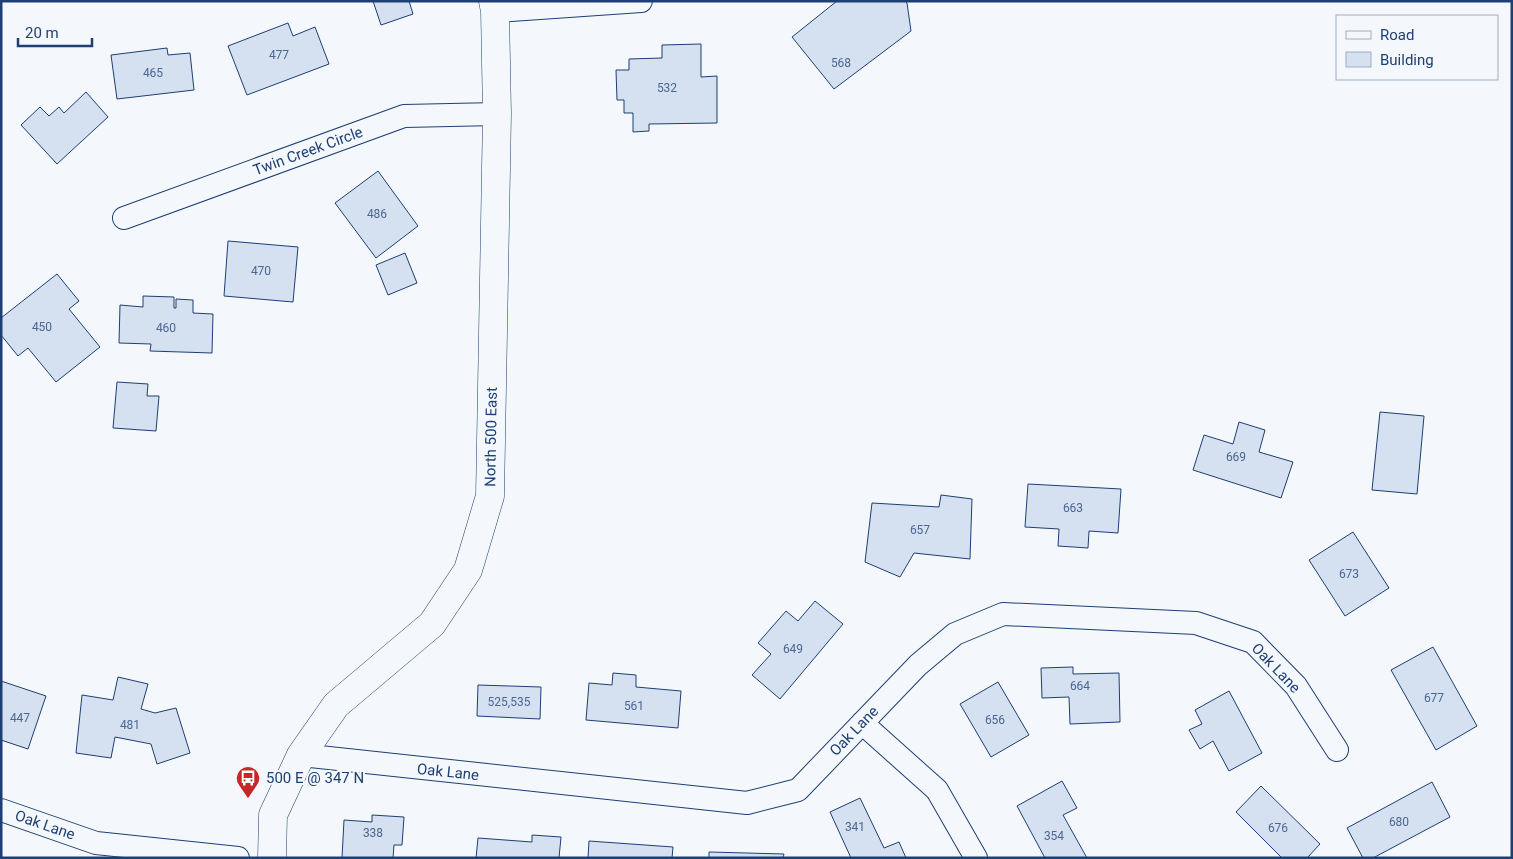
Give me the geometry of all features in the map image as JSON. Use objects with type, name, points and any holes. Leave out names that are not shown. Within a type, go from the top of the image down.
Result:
[{"type":"street","points":[[494,6],[641,1]]},
{"type":"street","name":"North 500 East","points":[[272,858],[274,815],[302,755],[336,705],[432,624],[468,570],[490,496],[497,114],[494,6]]},
{"type":"street","name":"Twin Creek Circle","points":[[124,218],[404,116],[497,114]]},
{"type":"street","name":"Oak Lane","points":[[302,755],[747,803],[798,790],[918,665],[954,634],[1003,614],[1196,623],[1253,642],[1296,686],[1336,750]]},
{"type":"street","points":[[862,723],[937,790],[976,858]]},
{"type":"street","name":"Oak Lane","points":[[1,810],[96,843],[238,858]]},
{"type":"building","points":[[373,1],[409,1],[413,14],[381,25]]},
{"type":"building","points":[[837,1],[905,1],[907,3],[911,31],[834,89],[792,37]]},
{"type":"building","points":[[288,23],[293,36],[315,27],[329,64],[247,95],[228,46]]},
{"type":"building","points":[[701,44],[701,77],[717,76],[717,123],[649,124],[649,131],[633,132],[633,113],[624,113],[624,100],[617,100],[616,70],[629,70],[629,59],[662,58],[662,45]]},
{"type":"building","points":[[167,48],[168,55],[190,53],[194,90],[117,99],[111,55]]},
{"type":"building","points":[[86,92],[108,117],[57,164],[21,125],[40,107],[49,116],[59,107],[64,113]]},
{"type":"building","points":[[378,171],[418,226],[376,258],[335,203]]},
{"type":"building","points":[[228,241],[298,247],[293,302],[224,296]]},
{"type":"building","points":[[405,253],[417,283],[388,295],[376,265]]},
{"type":"building","points":[[57,274],[79,301],[69,309],[100,347],[56,382],[28,348],[18,356],[1,335],[1,318]]},
{"type":"building","points":[[143,296],[174,297],[174,308],[176,308],[176,299],[193,300],[193,313],[213,314],[212,353],[150,351],[151,344],[119,343],[120,305],[143,307]]},
{"type":"building","points":[[117,382],[148,384],[147,396],[159,396],[156,431],[113,428]]},
{"type":"building","points":[[1380,412],[1424,416],[1417,494],[1372,490]]},
{"type":"building","points":[[1239,422],[1265,430],[1259,452],[1293,462],[1281,498],[1193,470],[1204,435],[1233,444]]},
{"type":"building","points":[[1028,484],[1121,489],[1118,533],[1089,531],[1088,548],[1058,546],[1059,529],[1025,527]]},
{"type":"building","points":[[941,495],[972,499],[970,559],[914,553],[900,577],[865,562],[872,503],[939,507]]},
{"type":"building","points":[[1353,532],[1389,588],[1345,616],[1309,560]]},
{"type":"building","points":[[815,601],[843,624],[780,699],[752,675],[771,654],[758,643],[786,611],[798,621]]},
{"type":"building","points":[[1433,647],[1477,726],[1436,750],[1391,670]]},
{"type":"building","points":[[1073,667],[1073,674],[1119,673],[1120,722],[1070,724],[1069,697],[1042,698],[1041,668]]},
{"type":"building","points":[[613,673],[636,675],[636,687],[681,691],[678,728],[586,720],[589,683],[612,685]]},
{"type":"building","points":[[118,677],[148,684],[141,709],[155,713],[176,708],[190,753],[157,764],[151,744],[115,737],[111,758],[76,753],[82,695],[113,700]]},
{"type":"building","points":[[1,681],[46,696],[28,749],[1,740]]},
{"type":"building","points":[[998,682],[1029,735],[991,757],[960,704]]},
{"type":"building","points":[[478,685],[541,687],[540,719],[477,716]]},
{"type":"building","points":[[1229,691],[1262,753],[1229,771],[1213,741],[1200,749],[1189,730],[1202,724],[1195,710]]},
{"type":"building","points":[[1062,781],[1077,808],[1063,815],[1087,858],[1045,858],[1017,806]]},
{"type":"building","points":[[1432,782],[1450,817],[1373,858],[1363,858],[1347,828]]},
{"type":"building","points":[[1261,786],[1320,844],[1307,858],[1282,858],[1236,812]]},
{"type":"building","points":[[860,798],[884,848],[899,842],[906,858],[851,858],[830,812]]},
{"type":"building","points":[[372,815],[404,817],[402,845],[394,845],[393,858],[342,858],[344,820],[372,822]]},
{"type":"building","points":[[532,835],[561,837],[559,858],[476,858],[478,838],[532,842]]},
{"type":"building","points":[[589,841],[673,847],[672,858],[588,858]]},
{"type":"building","points":[[709,852],[784,854],[783,858],[709,858]]},
{"type":"place","name":"500 E @ 347 N","points":[[248,799]]}]
